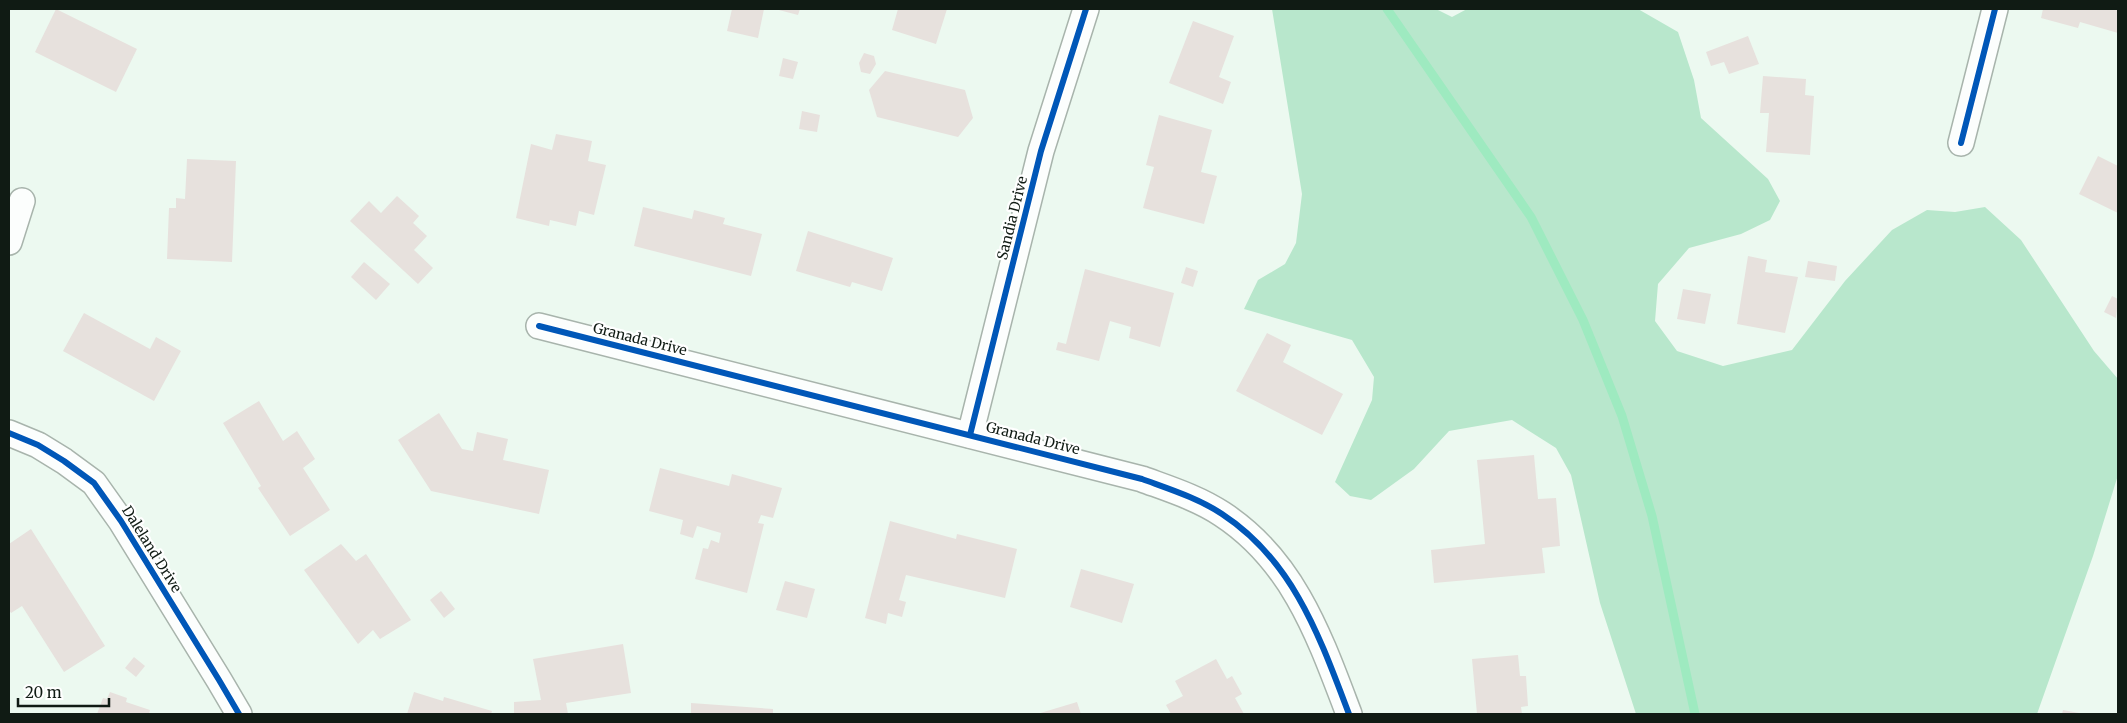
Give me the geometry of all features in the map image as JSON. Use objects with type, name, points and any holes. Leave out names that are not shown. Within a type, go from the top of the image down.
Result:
[{"type":"street","name":"Sandia Drive","points":[[970,435],[1041,151],[1086,9]]},
{"type":"street","points":[[1961,143],[1995,9]]},
{"type":"street","points":[[9,242],[22,201]]},
{"type":"street","name":"Granada Drive","points":[[539,326],[1142,479],[1189,497],[1222,514],[1250,535],[1269,553],[1285,574],[1305,606],[1327,656],[1349,714]]},
{"type":"street","name":"Daleland Drive","points":[[9,434],[38,445],[94,483],[121,521],[239,714]]},
{"type":"green space","points":[[1272,9],[1436,9],[1452,17],[1467,9],[1638,9],[1678,32],[1694,80],[1701,118],[1768,179],[1780,201],[1770,220],[1741,234],[1689,248],[1658,284],[1655,321],[1677,351],[1723,366],[1792,350],[1845,281],[1892,230],[1927,210],[1955,212],[1985,207],[2021,240],[2094,351],[2118,379],[2118,475],[2093,556],[2037,714],[1636,714],[1600,603],[1571,475],[1556,448],[1512,420],[1449,431],[1414,469],[1371,500],[1350,496],[1335,482],[1372,400],[1374,377],[1352,340],[1244,309],[1258,280],[1285,264],[1296,243],[1302,194]]},
{"type":"building","points":[[56,9],[137,49],[116,92],[35,52]]},
{"type":"building","points":[[732,9],[764,9],[758,38],[727,31]]},
{"type":"building","points":[[775,9],[800,9],[798,15]]},
{"type":"building","points":[[898,9],[947,9],[936,44],[892,30]]},
{"type":"building","points":[[2043,9],[2118,9],[2118,33],[2080,22],[2078,28],[2041,18]]},
{"type":"building","points":[[1193,21],[1234,36],[1219,77],[1231,82],[1223,104],[1169,83]]},
{"type":"building","points":[[1748,36],[1759,64],[1729,74],[1724,62],[1711,66],[1706,52]]},
{"type":"building","points":[[864,53],[874,56],[876,64],[870,74],[861,72],[859,63]]},
{"type":"building","points":[[783,58],[798,62],[793,79],[779,76]]},
{"type":"building","points":[[885,71],[965,90],[973,118],[958,137],[877,117],[869,90]]},
{"type":"building","points":[[1763,76],[1806,79],[1805,95],[1814,96],[1810,155],[1766,152],[1769,113],[1760,113]]},
{"type":"building","points":[[802,111],[820,115],[817,132],[799,129]]},
{"type":"building","points":[[1159,115],[1212,130],[1201,172],[1217,176],[1204,224],[1143,208],[1154,167],[1146,165]]},
{"type":"building","points":[[556,134],[592,141],[588,161],[606,165],[594,215],[579,211],[576,226],[550,220],[549,226],[516,218],[531,144],[552,150]]},
{"type":"building","points":[[2098,156],[2118,166],[2118,213],[2079,194]]},
{"type":"building","points":[[187,159],[236,161],[232,262],[167,259],[169,208],[176,208],[176,198],[185,199]]},
{"type":"building","points":[[397,196],[419,216],[413,223],[427,236],[414,250],[433,268],[418,284],[350,221],[369,201],[381,213]]},
{"type":"building","points":[[643,207],[692,219],[694,210],[725,218],[723,224],[762,234],[751,276],[634,246]]},
{"type":"building","points":[[808,231],[893,258],[882,291],[852,282],[850,287],[796,271]]},
{"type":"building","points":[[1748,256],[1767,260],[1765,272],[1798,277],[1785,333],[1737,324]]},
{"type":"building","points":[[1808,261],[1837,266],[1835,281],[1805,277]]},
{"type":"building","points":[[364,262],[390,284],[376,300],[351,277]]},
{"type":"building","points":[[1186,267],[1198,271],[1193,287],[1181,283]]},
{"type":"building","points":[[1085,269],[1174,293],[1160,347],[1129,338],[1131,327],[1110,321],[1099,361],[1056,350],[1058,342],[1066,344]]},
{"type":"building","points":[[1683,289],[1711,294],[1705,324],[1677,319]]},
{"type":"building","points":[[2112,296],[2118,299],[2116,318],[2104,312]]},
{"type":"building","points":[[84,313],[150,349],[156,337],[181,351],[154,401],[63,351]]},
{"type":"building","points":[[1267,333],[1291,345],[1283,362],[1343,394],[1322,435],[1236,391]]},
{"type":"building","points":[[259,401],[283,441],[297,431],[315,459],[303,468],[330,510],[290,536],[258,488],[261,486],[223,423]]},
{"type":"building","points":[[439,413],[462,449],[473,451],[477,432],[508,439],[503,460],[549,470],[539,514],[431,491],[398,440]]},
{"type":"building","points":[[1534,455],[1538,499],[1556,498],[1560,546],[1542,548],[1545,573],[1434,583],[1431,550],[1485,544],[1477,460]]},
{"type":"building","points":[[660,468],[729,486],[732,474],[782,488],[773,518],[761,515],[758,523],[764,524],[747,593],[695,579],[703,548],[708,549],[711,540],[719,543],[721,533],[697,526],[693,538],[680,534],[683,520],[649,511]]},
{"type":"building","points":[[890,521],[956,539],[957,534],[1017,549],[1005,598],[906,575],[899,600],[906,602],[902,617],[888,613],[886,624],[865,618]]},
{"type":"building","points":[[31,529],[105,646],[64,672],[22,606],[11,613],[9,610],[9,544]]},
{"type":"building","points":[[341,544],[356,561],[366,554],[411,620],[380,639],[373,630],[358,644],[304,570]]},
{"type":"building","points":[[1081,569],[1134,584],[1122,623],[1070,607]]},
{"type":"building","points":[[785,581],[815,589],[807,618],[776,610]]},
{"type":"building","points":[[441,591],[455,609],[444,618],[430,600]]},
{"type":"building","points":[[623,644],[631,693],[566,703],[568,714],[514,714],[514,702],[541,700],[533,659]]},
{"type":"building","points":[[1518,655],[1520,676],[1526,676],[1528,706],[1521,707],[1522,714],[1477,714],[1472,659]]},
{"type":"building","points":[[134,657],[145,666],[136,677],[125,668]]},
{"type":"building","points":[[1216,659],[1227,679],[1232,676],[1242,694],[1235,698],[1244,714],[1171,714],[1166,705],[1183,696],[1175,681]]},
{"type":"building","points":[[110,692],[127,698],[126,702],[150,710],[149,714],[97,714],[103,698],[107,699]]},
{"type":"building","points":[[414,692],[443,701],[444,697],[492,711],[491,714],[407,714]]},
{"type":"building","points":[[1077,702],[1081,714],[1037,714]]},
{"type":"building","points":[[691,703],[773,709],[773,714],[691,714]]},
{"type":"building","points":[[2063,710],[2079,713],[2079,714],[2062,714]]},
{"type":"waterway","points":[[1387,9],[1531,217],[1583,320],[1622,416],[1652,516],[1695,714]]},
{"type":"cycle path","points":[[970,435],[1041,151],[1086,9]]},
{"type":"cycle path","points":[[1961,143],[1995,9]]},
{"type":"cycle path","points":[[539,326],[1142,479],[1203,503],[1222,514],[1247,533],[1268,554],[1286,578],[1302,603],[1315,630],[1349,714]]},
{"type":"cycle path","points":[[9,433],[38,445],[94,483],[121,521],[239,714]]}]
